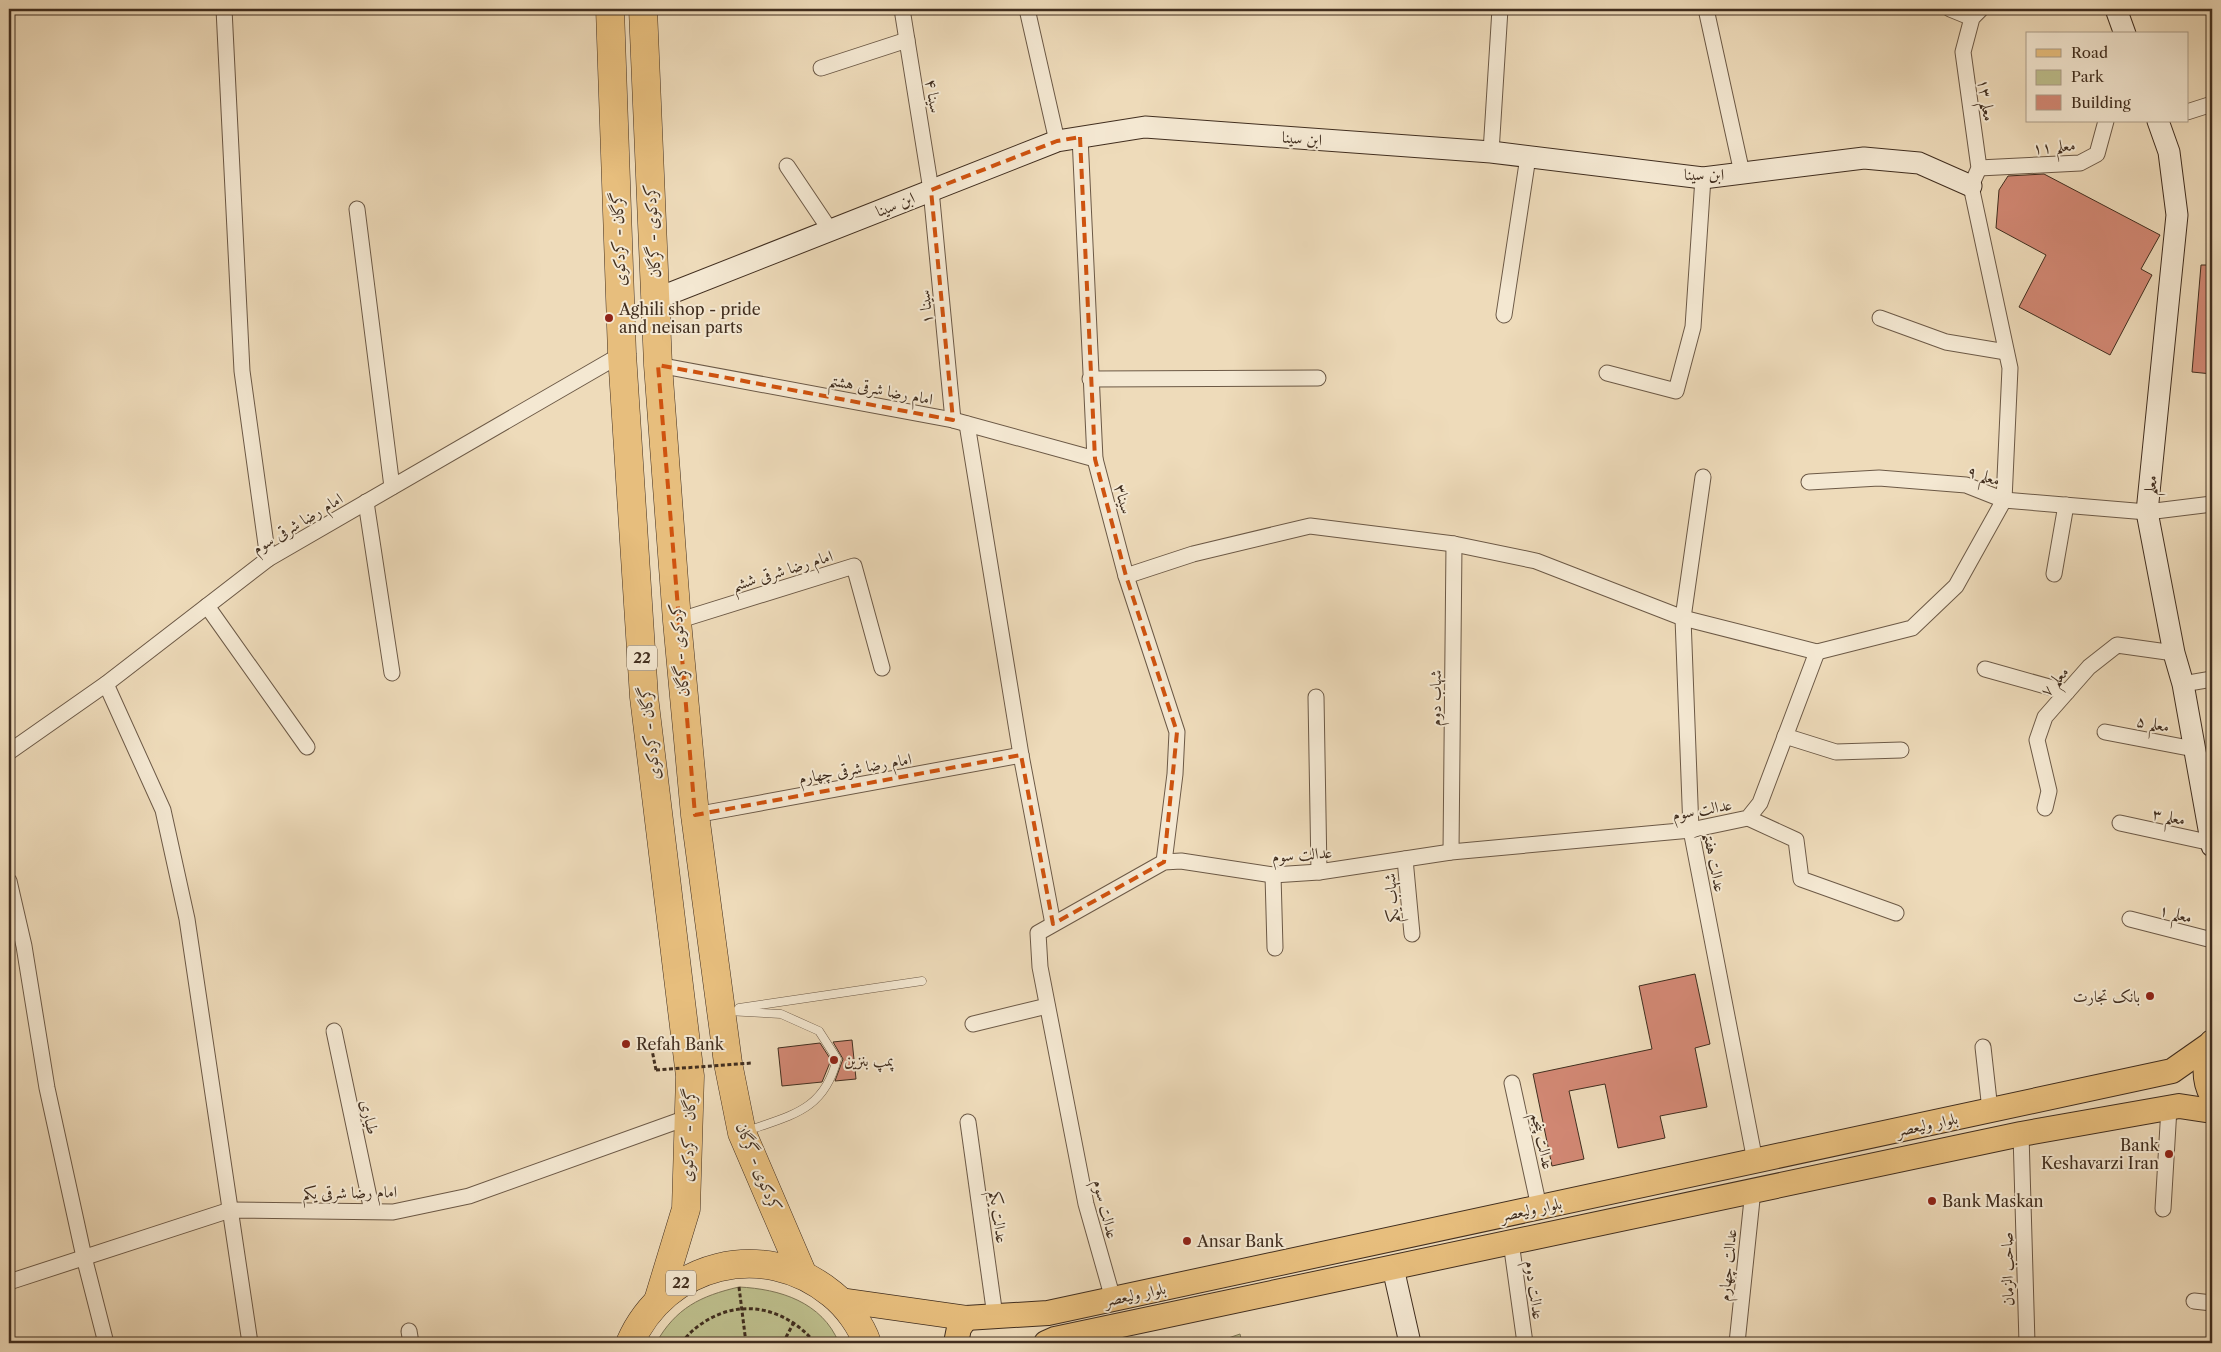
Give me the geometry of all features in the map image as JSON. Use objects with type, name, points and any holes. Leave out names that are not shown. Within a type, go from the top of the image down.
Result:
[{"type":"highway","name":"گرگان - کردکوی","points":[[610,9],[622,354],[644,696],[690,1076],[686,1209],[658,1301]]},
{"type":"highway","name":"کردکوی - گرگان","points":[[643,9],[658,365],[677,621],[695,815],[728,1063],[742,1133],[803,1275]]},
{"type":"highway","name":"22","points":[[630,1343],[645,1316],[674,1287],[693,1276],[714,1268],[735,1264],[774,1266],[803,1275],[822,1286],[839,1300],[854,1318],[867,1343]]},
{"type":"main road","name":"بلوار ولیعصر","points":[[839,1300],[966,1318],[1048,1313],[2172,1071],[2212,1043]]},
{"type":"main road","points":[[2212,1043],[2206,1058],[2205,1074],[2212,1096]]},
{"type":"main road","name":"بلوار ولیعصر","points":[[1046,1343],[1065,1337],[2021,1134],[2180,1106],[2212,1111]]},
{"type":"main road","points":[[956,1343],[959,1328],[966,1318]]},
{"type":"street","points":[[224,9],[242,371],[268,559]]},
{"type":"street","name":"سینا ۴","points":[[902,9],[931,190]]},
{"type":"street","points":[[1027,9],[1057,141]]},
{"type":"street","points":[[1491,152],[1500,9]]},
{"type":"street","points":[[1706,9],[1742,173]]},
{"type":"street","name":"معلم ۱۳","points":[[1950,9],[1977,13],[1963,52],[1975,177],[2010,368],[2004,500]]},
{"type":"street","points":[[821,68],[907,40]]},
{"type":"street","points":[[2188,112],[2212,104]]},
{"type":"street","name":"معلم ۱۱","points":[[1975,177],[2080,164],[2097,154],[2106,122]]},
{"type":"street","name":"معلم","points":[[2158,122],[2169,152],[2177,215],[2147,512],[2174,653],[2183,684],[2212,844]]},
{"type":"street","name":"ابن سینا","points":[[656,299],[1057,141],[1145,126],[1491,152],[1703,178],[1864,158],[1919,163],[1975,177]]},
{"type":"street","name":"سینا۳","points":[[1080,137],[1095,459],[1126,576],[1177,732],[1175,774],[1164,862]]},
{"type":"street","points":[[1504,315],[1528,157]]},
{"type":"street","points":[[787,166],[830,230]]},
{"type":"street","points":[[1607,373],[1676,391],[1693,327],[1703,178]]},
{"type":"street","name":"سینا ۱","points":[[931,190],[960,422],[1053,924]]},
{"type":"street","points":[[357,209],[392,487]]},
{"type":"street","points":[[1880,318],[1946,342],[2006,352]]},
{"type":"street","name":"امام رضا شرقی سوم","points":[[9,752],[106,684],[268,559],[622,354]]},
{"type":"street","name":"امام رضا شرقی هشتم","points":[[658,365],[960,422],[1095,459]]},
{"type":"street","points":[[1090,379],[1318,378]]},
{"type":"street","name":"عدالت هفتم","points":[[1702,477],[1683,618],[1691,830],[1754,1161]]},
{"type":"street","name":"معلم ۹","points":[[1810,482],[1879,478],[1966,485],[2004,500],[2147,512],[2212,504]]},
{"type":"street","points":[[1126,576],[1193,554],[1310,526],[1454,544],[1536,561],[1683,618],[1816,652],[1912,628],[1956,586],[2004,500]]},
{"type":"street","points":[[366,502],[392,673]]},
{"type":"street","points":[[2054,574],[2066,505]]},
{"type":"street","name":"شهاب دوم","points":[[1451,852],[1454,544]]},
{"type":"street","name":"امام رضا شرقی ششم","points":[[677,621],[854,566],[882,668]]},
{"type":"street","points":[[207,606],[307,747]]},
{"type":"street","name":"معلم ۷","points":[[2045,808],[2049,791],[2037,740],[2045,717],[2089,667],[2117,645],[2174,653]]},
{"type":"street","name":"عدالت سوم","points":[[1113,1299],[1086,1204],[1040,967],[1038,933],[1164,862],[1181,861],[1273,875],[1320,872],[1451,852],[1691,830],[1748,818],[1760,803],[1816,652]]},
{"type":"street","points":[[1985,669],[2067,692]]},
{"type":"street","points":[[2183,684],[2212,679]]},
{"type":"street","points":[[106,684],[163,810],[188,919],[250,1343]]},
{"type":"street","points":[[1316,697],[1320,872]]},
{"type":"street","name":"معلم ۵","points":[[2105,732],[2194,749]]},
{"type":"street","points":[[1785,736],[1836,752],[1902,750]]},
{"type":"street","name":"امام رضا شرقی چهارم","points":[[695,815],[1021,755]]},
{"type":"street","points":[[1748,818],[1796,840],[1801,879],[1896,913]]},
{"type":"street","name":"معلم ۳","points":[[2120,823],[2212,844]]},
{"type":"street","name":"شهاب یکم","points":[[1404,859],[1412,934]]},
{"type":"street","points":[[1273,875],[1275,948]]},
{"type":"street","points":[[9,881],[24,946],[47,1088],[84,1257],[106,1343]]},
{"type":"street","name":"معلم ۱","points":[[2130,919],[2212,940]]},
{"type":"street","points":[[973,1024],[1047,1006]]},
{"type":"street","name":"طیاری","points":[[334,1030],[372,1211]]},
{"type":"street","points":[[1983,1047],[1990,1110]]},
{"type":"street","name":"عدالت پنجم","points":[[1512,1083],[1539,1207]]},
{"type":"street","points":[[2163,1209],[2169,1108]]},
{"type":"street","name":"امام رضا شرقی یکم","points":[[9,1282],[230,1210],[393,1212],[469,1196],[689,1117]]},
{"type":"street","name":"عدالت یکم","points":[[968,1122],[995,1316]]},
{"type":"street","name":"صاحب الزمان","points":[[2021,1134],[2027,1343]]},
{"type":"street","name":"عدالت چهارم","points":[[1737,1343],[1752,1190]]},
{"type":"street","name":"عدالت دوم","points":[[1511,1242],[1525,1343]]},
{"type":"street","points":[[1393,1268],[1410,1343]]},
{"type":"street","points":[[2194,1301],[2212,1303]]},
{"type":"lane","points":[[722,1011],[922,981]]},
{"type":"lane","points":[[722,1011],[782,1014],[819,1031],[837,1059],[832,1078],[825,1090],[804,1110],[742,1133]]},
{"type":"path","points":[[651,1045],[656,1070],[752,1063]]},
{"type":"path","points":[[735,1264],[746,1343]]},
{"type":"path","points":[[690,1343],[683,1341],[700,1324],[720,1313],[742,1308],[760,1309],[778,1314],[794,1322],[815,1343]]},
{"type":"path","points":[[783,1343],[794,1322]]},
{"type":"highlighted area","points":[[1080,137],[1095,459],[1126,576],[1177,732],[1164,862],[1053,924],[1021,755],[695,815],[658,365],[953,420],[931,190],[1057,141]]},
{"type":"green space","points":[[739,1287],[770,1291],[798,1300],[822,1317],[832,1329],[839,1343],[656,1343],[672,1321],[690,1305],[701,1299]]},
{"type":"green space","points":[[1240,1334],[1242,1343],[1214,1343]]},
{"type":"building","points":[[2044,174],[2160,235],[2141,269],[2152,275],[2110,355],[2019,307],[2046,255],[1996,228],[1999,190],[2008,176]]},
{"type":"building","points":[[2201,265],[2212,265],[2212,374],[2192,372]]},
{"type":"building","points":[[1695,974],[1710,1044],[1695,1048],[1707,1107],[1660,1116],[1665,1138],[1618,1148],[1605,1084],[1569,1091],[1584,1159],[1552,1166],[1533,1074],[1652,1049],[1639,986]]},
{"type":"building","points":[[852,1040],[856,1079],[835,1081],[843,1059],[833,1042]]},
{"type":"building","points":[[820,1043],[831,1060],[822,1082],[782,1086],[778,1048]]},
{"type":"place","name":"Aghili shop - pride and neisan parts","points":[[609,318]]},
{"type":"place","name":"بانک تجارت","points":[[2150,996]]},
{"type":"place","name":"Refah Bank","points":[[626,1044]]},
{"type":"place","name":"پمپ بنزین","points":[[834,1060]]},
{"type":"place","name":"Bank Keshavarzi Iran","points":[[2169,1154]]},
{"type":"place","name":"Bank Maskan","points":[[1932,1201]]},
{"type":"place","name":"Ansar Bank","points":[[1187,1241]]}]
